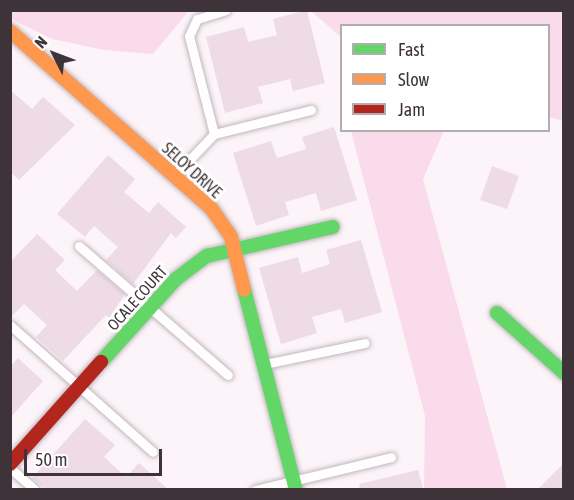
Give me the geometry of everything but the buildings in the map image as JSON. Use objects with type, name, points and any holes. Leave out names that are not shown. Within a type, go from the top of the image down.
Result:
[{"type":"street","name":"SELOY DRIVE","points":[[10,32],[211,208],[235,248],[295,485]]},
{"type":"street","name":"OCALE COURT","points":[[10,466],[150,308],[192,266],[207,256],[235,248],[333,226]]},
{"type":"street","points":[[497,314],[564,373]]},
{"type":"lane","points":[[214,134],[189,36],[196,19],[226,10]]},
{"type":"lane","points":[[174,176],[214,134],[311,110]]},
{"type":"lane","points":[[79,246],[228,375]]},
{"type":"lane","points":[[10,325],[153,452]]},
{"type":"lane","points":[[266,364],[365,343]]},
{"type":"lane","points":[[255,489],[295,485],[391,457]]},
{"type":"lane","points":[[10,466],[35,489]]},
{"type":"shaded area","points":[[10,11],[189,11],[153,54],[104,50],[52,39],[11,19]]},
{"type":"shaded area","points":[[311,11],[563,11],[563,121],[550,117],[550,24],[340,24],[340,36]]},
{"type":"shaded area","points":[[351,132],[444,132],[423,179],[507,489],[424,489],[425,416]]},
{"type":"traffic: fast","points":[[101,362],[176,279],[207,256],[333,227]]},
{"type":"traffic: fast","points":[[244,289],[296,490]]},
{"type":"traffic: fast","points":[[497,313],[564,373]]},
{"type":"traffic: slow","points":[[10,31],[211,208],[231,237],[244,289]]},
{"type":"traffic: jam","points":[[10,464],[101,362]]}]
